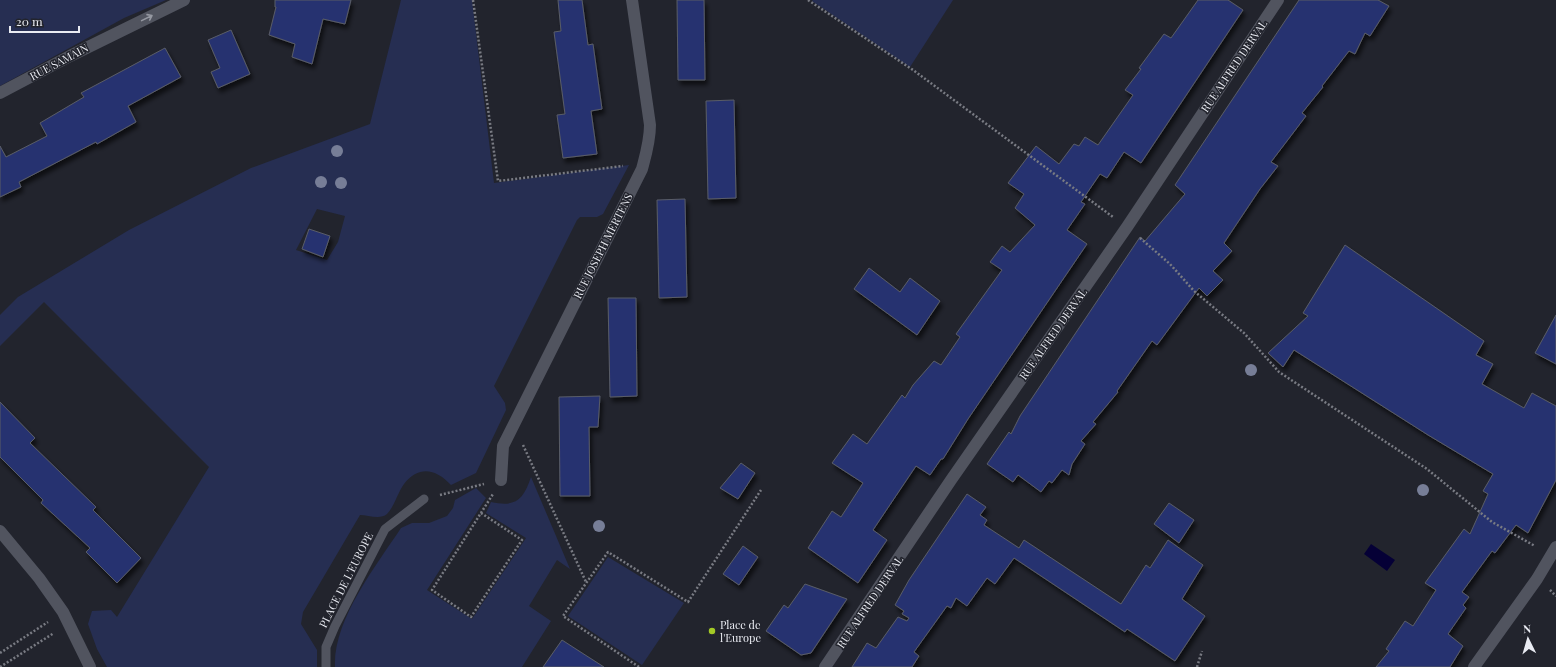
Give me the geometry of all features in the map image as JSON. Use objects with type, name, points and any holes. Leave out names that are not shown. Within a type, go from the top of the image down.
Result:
[{"type":"street","name":"RUE SAMAIN","points":[[0,94],[70,56],[184,0]]},
{"type":"street","name":"RUE JOSEPH MERTENS","points":[[502,480],[503,446],[644,163],[650,138],[650,125],[632,0]]},
{"type":"street","name":"RUE ALFRED DERVAL","points":[[826,667],[951,480],[1127,227],[1278,0]]},
{"type":"street","points":[[0,531],[39,578],[63,612],[90,667]]},
{"type":"street","points":[[1474,667],[1537,579],[1554,551]]},
{"type":"lane","name":"PLACE DE L'EUROPE","points":[[326,667],[326,647],[334,626],[385,529],[424,499]]},
{"type":"path","points":[[473,0],[498,181],[644,163]]},
{"type":"path","points":[[808,0],[913,70],[1127,227],[1170,264],[1194,291],[1244,333],[1279,372],[1427,469],[1492,522],[1554,551]]},
{"type":"path","points":[[514,422],[586,583]]},
{"type":"path","points":[[424,499],[502,480]]},
{"type":"path","points":[[481,513],[522,540],[471,617],[432,590],[481,513],[502,480]]},
{"type":"path","points":[[639,667],[563,616],[608,552],[688,602],[761,490]]},
{"type":"path","points":[[0,653],[63,612]]},
{"type":"path","points":[[0,667],[70,624]]},
{"type":"path","points":[[1197,667],[1202,651]]},
{"type":"shaded area","points":[[0,0],[166,0],[124,18],[0,86]]},
{"type":"shaded area","points":[[401,0],[472,0],[494,183],[629,165],[603,214],[597,217],[580,217],[577,220],[494,386],[505,403],[506,410],[476,473],[451,485],[439,475],[428,471],[416,474],[404,484],[387,514],[381,517],[360,515],[303,612],[301,624],[317,650],[317,667],[107,667],[97,649],[88,624],[92,611],[111,610],[117,617],[209,467],[44,302],[0,346],[0,315],[18,297],[129,230],[251,168],[370,124]],"holes":[[[317,209],[345,216],[338,242],[327,260],[296,250]]]},
{"type":"shaded area","points":[[953,0],[910,67],[812,1]]},
{"type":"shaded area","points":[[531,477],[570,569],[557,560],[529,606],[551,621],[522,667],[335,667],[336,649],[348,612],[369,576],[401,528],[412,523],[429,523],[447,516],[453,508],[455,500],[476,488],[486,498],[427,590],[472,619],[526,538],[486,513],[491,502],[506,504],[512,503],[521,497],[525,492]]},
{"type":"shaded area","points":[[1371,544],[1395,560],[1387,571],[1364,554]]},
{"type":"shaded area","points":[[608,557],[684,603],[642,665],[568,616]]},
{"type":"building","points":[[275,0],[351,0],[345,24],[323,19],[312,64],[292,57],[295,44],[269,35],[276,7]]},
{"type":"building","points":[[558,0],[582,0],[588,45],[593,44],[602,109],[591,111],[597,154],[563,158],[557,115],[565,114],[554,32],[561,31]]},
{"type":"building","points":[[677,0],[704,0],[705,80],[678,80]]},
{"type":"building","points":[[1198,0],[1228,0],[1243,10],[1141,163],[1124,152],[1107,178],[1100,174],[1081,202],[1085,204],[1067,230],[1087,244],[968,419],[943,459],[941,459],[930,475],[916,466],[873,530],[887,540],[858,583],[808,548],[832,511],[841,517],[863,483],[832,463],[853,434],[867,444],[902,395],[905,398],[913,385],[934,361],[941,365],[960,337],[956,334],[1002,270],[990,262],[1002,246],[1010,252],[1035,225],[1015,208],[1024,194],[1008,183],[1036,146],[1059,164],[1074,144],[1079,146],[1085,137],[1098,145],[1133,95],[1125,90],[1141,69],[1139,68],[1164,34],[1171,38]]},
{"type":"building","points":[[1299,0],[1378,0],[1389,6],[1370,36],[1365,33],[1355,54],[1349,51],[1322,86],[1323,87],[1302,113],[1306,116],[1271,162],[1278,166],[1260,189],[1224,243],[1232,251],[1213,271],[1223,280],[1207,296],[1199,288],[1157,345],[1152,341],[1117,391],[1118,392],[1093,422],[1096,424],[1081,441],[1085,444],[1072,464],[1069,475],[1062,470],[1052,483],[1049,481],[1041,492],[1018,475],[1013,482],[987,464],[1009,432],[1011,434],[1020,416],[1140,237],[1145,241],[1185,194],[1175,185]]},
{"type":"building","points":[[231,30],[250,74],[218,88],[211,72],[220,68],[208,40]]},
{"type":"building","points":[[165,48],[181,77],[128,106],[136,122],[97,144],[96,142],[19,182],[21,187],[0,197],[0,146],[6,157],[47,136],[40,123],[84,97],[81,93]]},
{"type":"building","points":[[734,100],[736,198],[708,199],[706,101]]},
{"type":"building","points":[[685,199],[687,297],[659,298],[657,200]]},
{"type":"building","points":[[309,229],[330,236],[323,257],[302,249]]},
{"type":"building","points":[[1345,245],[1484,341],[1476,355],[1493,364],[1482,384],[1524,408],[1532,393],[1556,406],[1556,480],[1528,533],[1516,525],[1495,553],[1492,551],[1462,592],[1469,597],[1463,605],[1466,608],[1448,634],[1463,646],[1450,667],[1376,667],[1389,651],[1386,649],[1405,621],[1413,626],[1436,590],[1425,583],[1464,529],[1470,534],[1488,494],[1483,491],[1493,474],[1428,435],[1294,350],[1283,367],[1268,353],[1308,316],[1303,313]]},
{"type":"building","points":[[869,268],[900,292],[910,278],[940,301],[917,335],[854,289]]},
{"type":"building","points":[[608,298],[636,298],[637,396],[610,397]]},
{"type":"building","points":[[1556,315],[1556,364],[1535,353]]},
{"type":"building","points":[[600,396],[598,427],[589,427],[590,496],[560,496],[559,397]]},
{"type":"building","points":[[0,402],[35,438],[30,443],[96,507],[93,510],[141,558],[117,583],[86,552],[90,548],[41,503],[43,500],[0,457]]},
{"type":"building","points":[[741,463],[755,473],[738,499],[720,488]]},
{"type":"building","points":[[967,494],[986,507],[980,515],[987,520],[984,525],[1019,548],[1024,540],[1121,604],[1146,565],[1150,568],[1168,540],[1203,565],[1182,599],[1205,616],[1175,661],[1127,629],[1125,632],[1014,558],[995,584],[987,578],[967,606],[956,598],[951,608],[947,606],[914,652],[919,656],[912,667],[852,667],[867,643],[876,648],[898,617],[907,621],[909,618],[902,614],[904,611],[895,605],[909,580]]},
{"type":"building","points":[[1169,503],[1194,520],[1179,543],[1154,524]]},
{"type":"building","points":[[743,546],[758,557],[739,585],[723,574]]},
{"type":"building","points":[[805,584],[847,599],[811,653],[801,655],[766,631],[784,605],[788,608]]},
{"type":"building","points":[[562,640],[579,651],[604,667],[543,667]]},
{"type":"place","name":"Place de l'Europe","points":[[712,631]]}]
